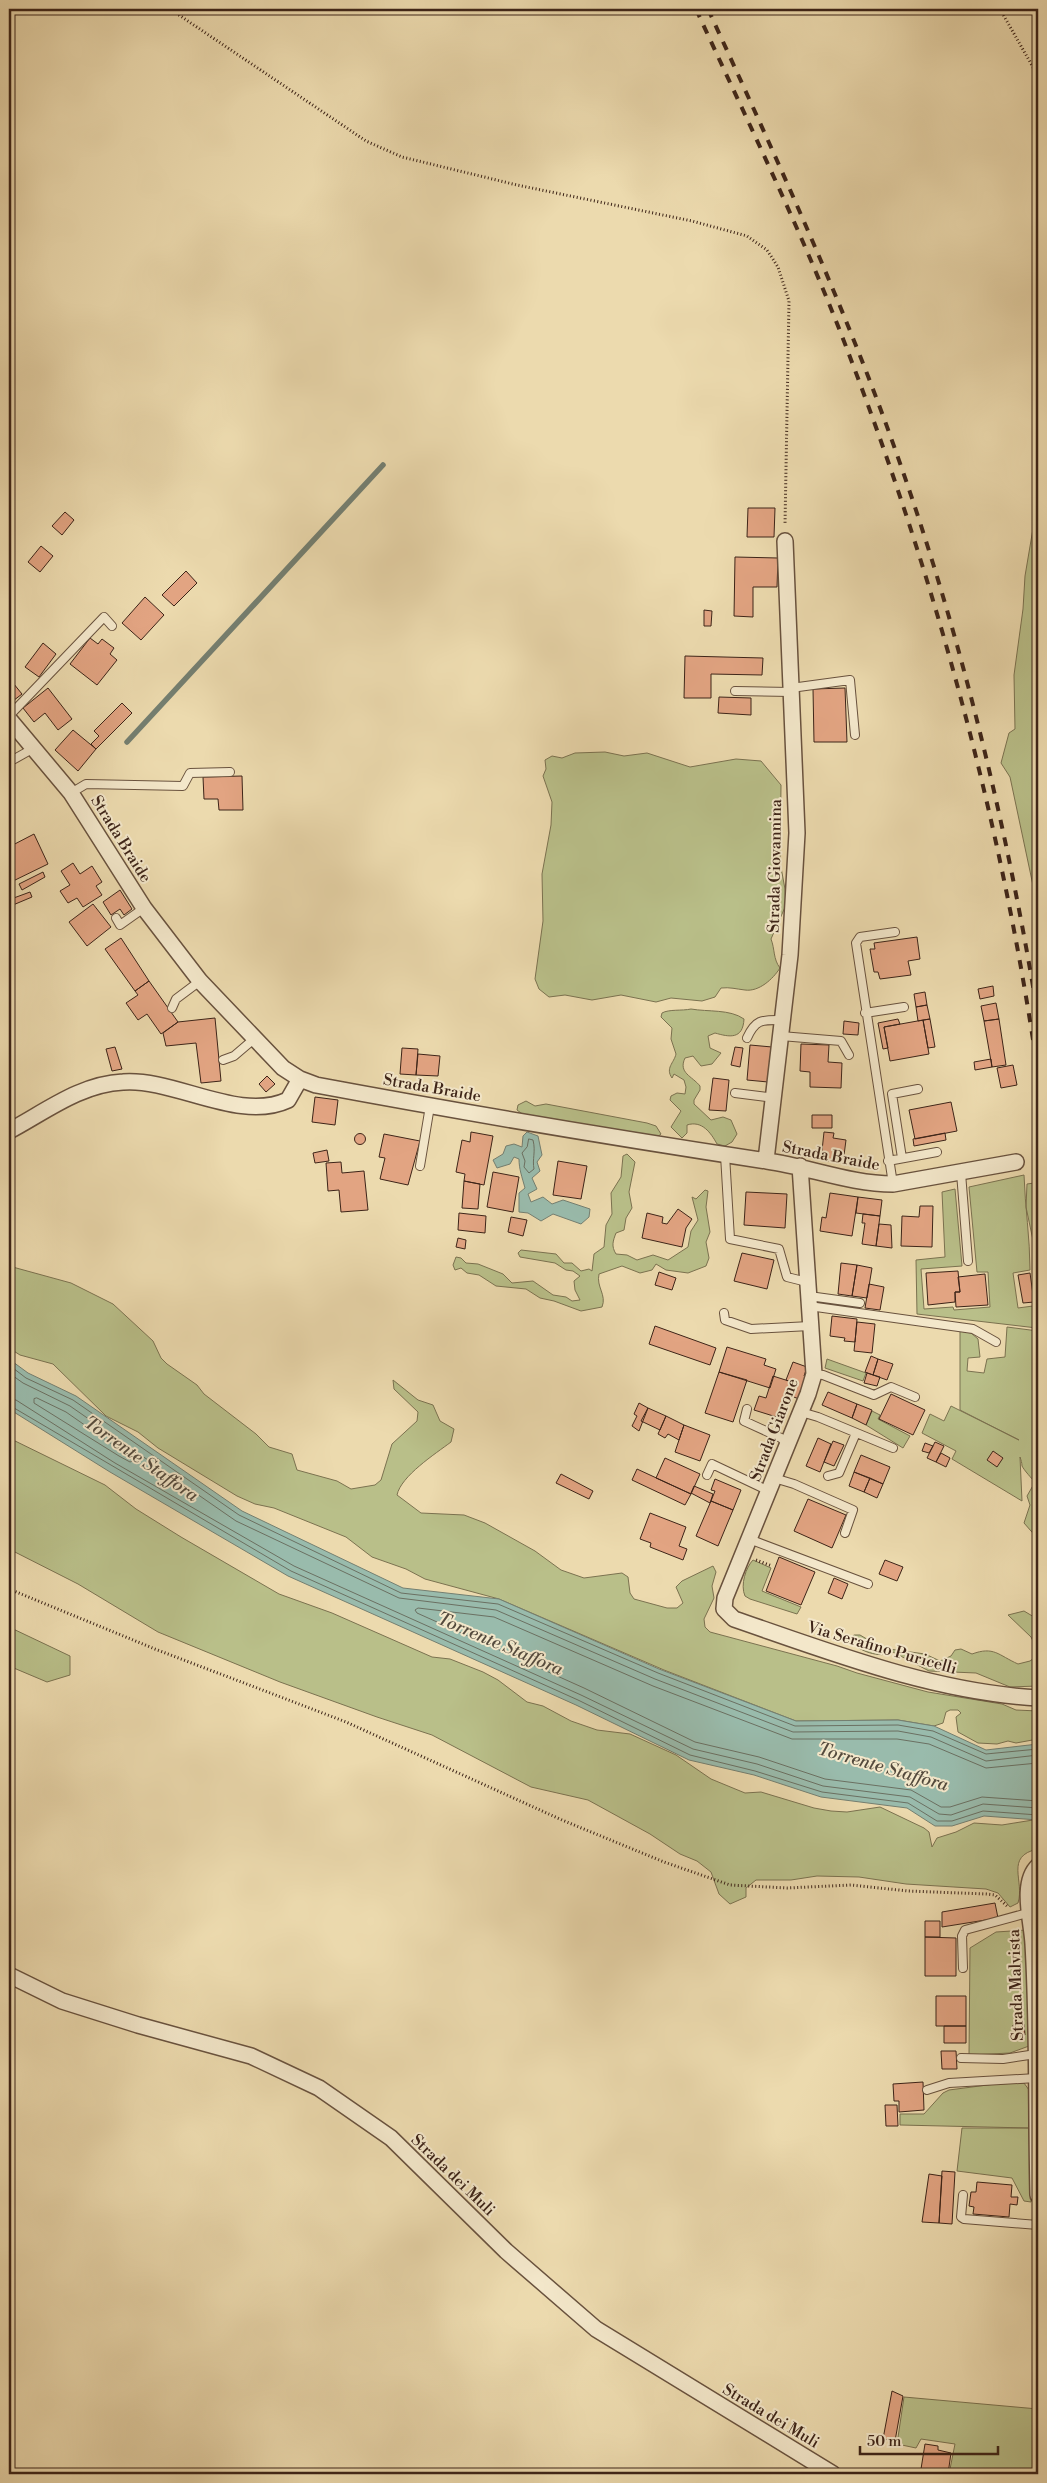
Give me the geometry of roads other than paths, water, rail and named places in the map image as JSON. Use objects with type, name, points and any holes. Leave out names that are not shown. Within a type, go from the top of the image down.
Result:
[{"type":"street","name":"Strada Giovannina","points":[[766,1160],[784,1020],[797,833],[785,541]]},
{"type":"street","name":"Strada Braide","points":[[9,717],[71,793],[144,908],[200,981],[283,1068],[300,1080],[316,1085],[430,1106],[800,1166],[874,1184],[893,1184],[1016,1162]]},
{"type":"street","points":[[9,1131],[70,1097],[108,1083],[140,1081],[232,1103],[259,1107],[288,1100],[300,1080]]},
{"type":"street","name":"Strada Giarone","points":[[724,1609],[726,1598],[801,1412],[814,1374],[814,1351],[810,1326],[800,1166]]},
{"type":"street","name":"Via Serafino Puricelli","points":[[724,1609],[734,1619],[851,1660],[946,1686],[1038,1698]]},
{"type":"street","name":"Strada Malvista","points":[[1038,1866],[1032,1874],[1024,1915],[1036,2054],[1038,2195]]},
{"type":"street","name":"Strada dei Muli","points":[[9,1975],[62,2001],[138,2025],[251,2056],[319,2088],[391,2138],[506,2252],[596,2329],[833,2474]]},
{"type":"lane","points":[[9,717],[104,617],[112,626]]},
{"type":"lane","points":[[735,691],[791,690],[850,680],[855,735]]},
{"type":"lane","points":[[9,762],[34,748]]},
{"type":"lane","points":[[71,793],[86,784],[183,786],[190,773],[230,772]]},
{"type":"lane","points":[[116,918],[120,925],[144,908]]},
{"type":"lane","points":[[893,1184],[866,1013],[857,939],[895,932]]},
{"type":"lane","points":[[172,1008],[176,998],[200,981]]},
{"type":"lane","points":[[866,1013],[904,1007]]},
{"type":"lane","points":[[747,1038],[752,1027],[762,1020],[784,1020]]},
{"type":"lane","points":[[782,1036],[841,1042],[849,1055]]},
{"type":"lane","points":[[223,1060],[234,1056],[255,1038]]},
{"type":"lane","points":[[902,1158],[892,1094],[918,1089]]},
{"type":"lane","points":[[735,1093],[775,1098]]},
{"type":"lane","points":[[420,1166],[430,1106]]},
{"type":"lane","points":[[888,1161],[937,1152]]},
{"type":"lane","points":[[725,1155],[730,1239],[779,1248],[787,1277],[803,1281],[809,1296]]},
{"type":"lane","points":[[961,1173],[968,1261]]},
{"type":"lane","points":[[809,1296],[860,1303]]},
{"type":"lane","points":[[809,1296],[973,1329],[996,1342]]},
{"type":"lane","points":[[724,1312],[725,1320],[752,1329],[810,1326]]},
{"type":"lane","points":[[814,1374],[823,1375],[874,1395],[891,1387],[915,1397]]},
{"type":"lane","points":[[747,1409],[744,1420],[781,1438],[788,1444]]},
{"type":"lane","points":[[801,1412],[893,1448]]},
{"type":"lane","points":[[828,1476],[839,1473],[856,1433]]},
{"type":"lane","points":[[707,1475],[712,1464],[771,1485],[794,1484],[853,1510],[844,1533]]},
{"type":"lane","points":[[749,1539],[868,1584]]},
{"type":"lane","points":[[962,1968],[962,1936],[965,1930],[1024,1915]]},
{"type":"lane","points":[[961,2058],[1003,2059],[1036,2054]]},
{"type":"lane","points":[[927,2090],[949,2083],[1036,2078]]},
{"type":"lane","points":[[963,2195],[961,2216],[964,2219],[1038,2225]]},
{"type":"water","points":[[527,1132],[538,1136],[542,1155],[537,1162],[540,1171],[532,1178],[537,1189],[528,1194],[531,1202],[543,1197],[552,1204],[563,1200],[590,1209],[589,1217],[581,1224],[553,1214],[541,1221],[528,1213],[519,1212],[519,1193],[525,1188],[519,1159],[514,1157],[510,1164],[497,1168],[493,1160],[503,1154],[506,1146],[514,1144],[522,1147],[523,1136]]},
{"type":"water","name":"Torrente Staffora","points":[[9,1359],[28,1373],[76,1396],[242,1511],[403,1588],[499,1599],[659,1669],[796,1721],[898,1720],[934,1726],[986,1750],[1038,1744],[1038,1820],[984,1816],[952,1826],[935,1826],[907,1808],[821,1797],[754,1775],[689,1760],[576,1705],[288,1576],[110,1472],[9,1409]]},
{"type":"waterway","points":[[127,742],[383,465]]},
{"type":"railway","points":[[696,9],[778,186],[836,320],[914,538],[941,626],[987,803],[1007,892],[1024,982],[1038,1073]]},
{"type":"railway","points":[[708,9],[790,189],[848,325],[895,449],[922,529],[947,608],[989,770],[1024,934],[1038,1016]]}]
